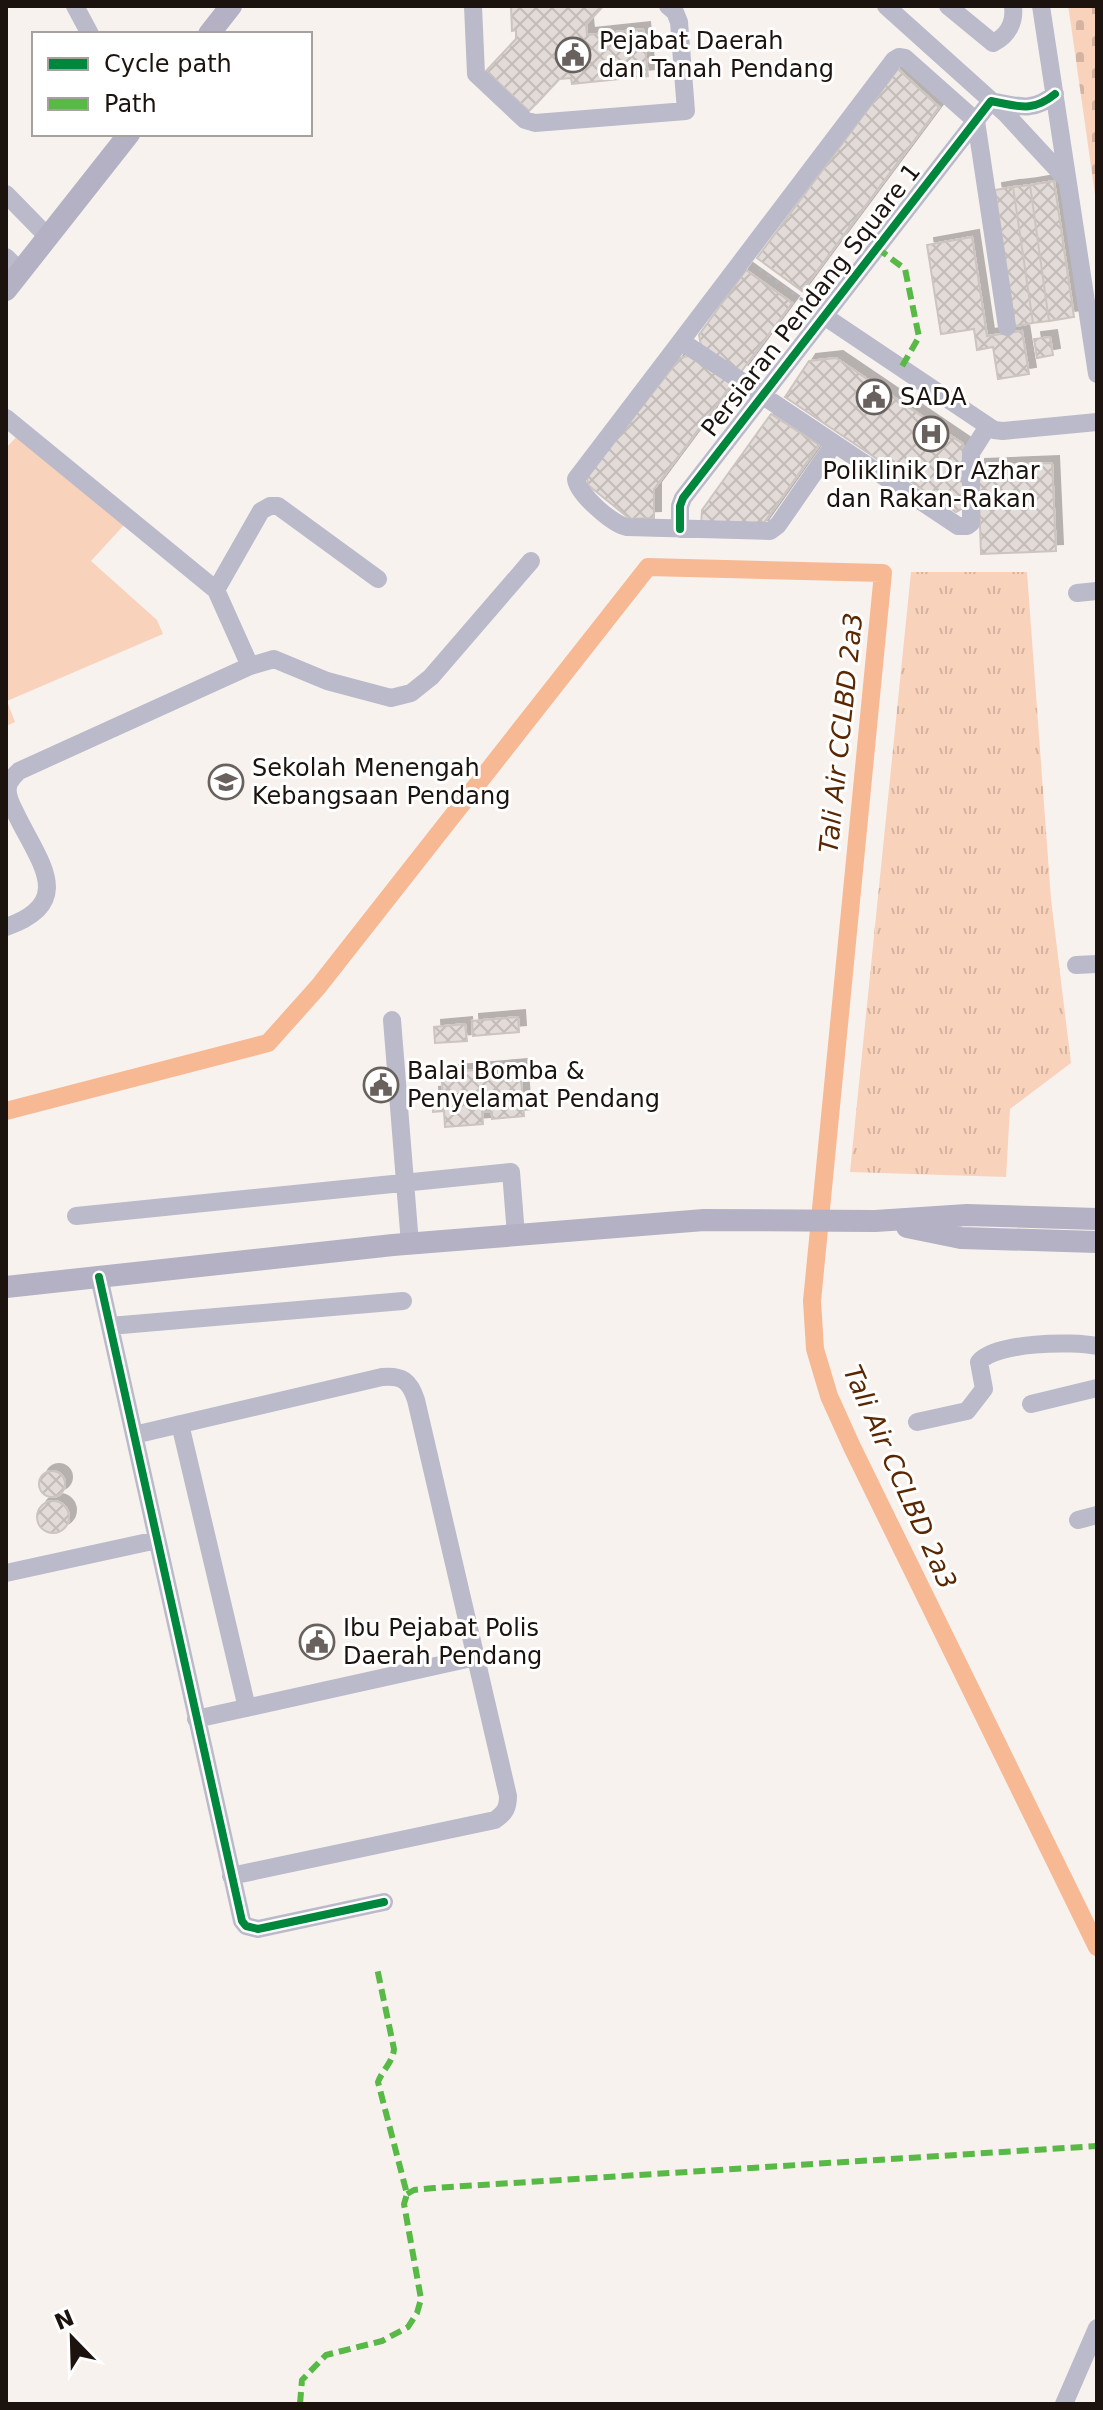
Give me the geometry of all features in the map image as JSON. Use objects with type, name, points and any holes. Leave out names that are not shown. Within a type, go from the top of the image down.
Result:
[{"type":"main road","points":[[6,290],[13,264],[48,237],[127,136]]},
{"type":"main road","points":[[6,1287],[410,1244],[704,1220],[864,1220],[967,1215],[1097,1217]]},
{"type":"main road","points":[[864,1220],[961,1238],[1097,1242]]},
{"type":"street","points":[[75,6],[89,32]]},
{"type":"street","points":[[473,6],[476,74],[525,120],[535,123],[686,111],[679,22],[668,6]]},
{"type":"street","points":[[886,6],[998,107],[1067,180]]},
{"type":"street","points":[[948,6],[993,43],[1012,24],[1019,7]]},
{"type":"street","points":[[1041,6],[1097,374]]},
{"type":"street","points":[[834,444],[774,528],[759,532],[621,526],[578,489],[576,483],[578,476],[896,58],[905,58],[976,121],[1007,327]]},
{"type":"street","points":[[998,107],[1032,107],[1055,94]]},
{"type":"street","points":[[998,107],[1063,148]]},
{"type":"street","name":"Persiaran Pendang Square 1","points":[[680,529],[683,498],[976,121],[998,107]]},
{"type":"street","points":[[6,194],[48,237]]},
{"type":"street","points":[[824,316],[988,426],[1003,431],[1097,422]]},
{"type":"street","points":[[681,341],[962,527],[971,523],[972,518],[971,453],[988,426]]},
{"type":"street","points":[[6,418],[216,590],[250,666]]},
{"type":"street","points":[[216,590],[261,511],[270,506],[278,506],[378,579]]},
{"type":"street","points":[[6,927],[26,920],[36,912],[46,896],[48,880],[8,797],[10,780],[19,771],[267,659],[352,689],[391,698],[411,693],[431,677],[531,561]]},
{"type":"street","points":[[1077,593],[1097,591]]},
{"type":"street","points":[[1076,965],[1097,964]]},
{"type":"street","points":[[392,1020],[410,1244]]},
{"type":"street","points":[[76,1216],[511,1172],[516,1235]]},
{"type":"street","points":[[99,1277],[239,1915],[246,1926],[252,1928],[384,1902]]},
{"type":"street","points":[[110,1326],[403,1301]]},
{"type":"street","points":[[917,1422],[967,1411],[984,1389],[979,1362],[994,1352],[1055,1344],[1097,1346]]},
{"type":"street","points":[[134,1435],[382,1377],[397,1376],[407,1381],[416,1400],[508,1796],[508,1806],[503,1814],[486,1822],[231,1876]]},
{"type":"street","points":[[1031,1404],[1097,1388]]},
{"type":"street","points":[[180,1424],[247,1708]]},
{"type":"street","points":[[1078,1520],[1097,1515]]},
{"type":"street","points":[[6,1573],[157,1540]]},
{"type":"street","points":[[196,1719],[476,1657]]},
{"type":"street","points":[[1064,2404],[1097,2328]]},
{"type":"path","points":[[744,258],[824,316]]},
{"type":"green space","points":[[1068,6],[1097,6],[1097,209],[1071,25]]},
{"type":"green space","points":[[20,433],[124,525],[91,561],[157,620],[163,634],[7,701],[15,722],[6,726],[6,448]]},
{"type":"green space","points":[[911,572],[1027,572],[1051,899],[1071,1063],[1010,1109],[1006,1177],[850,1172]]},
{"type":"building","name":"Pejabat Daerah dan Tanah Pendang","points":[[511,6],[603,6],[586,24],[587,35],[643,29],[648,76],[572,84],[571,78],[559,79],[529,111],[486,71],[516,39],[516,30],[512,31]]},
{"type":"building","points":[[898,69],[939,107],[802,291],[757,258]]},
{"type":"building","points":[[1054,181],[1074,317],[1049,321],[1030,185]]},
{"type":"building","points":[[1030,185],[1049,321],[1033,323],[1013,187]]},
{"type":"building","points":[[1013,187],[1033,323],[1015,326],[995,190]]},
{"type":"building","points":[[972,237],[987,336],[1022,331],[1029,374],[998,379],[993,347],[977,350],[974,329],[941,334],[927,245]]},
{"type":"building","points":[[746,270],[792,303],[741,372],[701,346],[699,335]]},
{"type":"building","points":[[1050,337],[1053,355],[1037,358],[1034,339]]},
{"type":"building","points":[[688,356],[732,384],[654,489],[654,518],[630,519],[588,485],[587,477],[680,358]]},
{"type":"building","points":[[836,358],[963,444],[965,507],[956,512],[785,397],[809,361]]},
{"type":"building","points":[[771,414],[819,445],[761,527],[701,525],[702,510]]},
{"type":"building","points":[[1052,463],[1056,551],[981,554],[978,466]]},
{"type":"building","points":[[518,1017],[519,1032],[473,1036],[472,1021]]},
{"type":"building","points":[[465,1024],[467,1041],[435,1043],[434,1027]]},
{"type":"building","points":[[520,1066],[524,1116],[492,1119],[492,1112],[482,1112],[483,1124],[445,1127],[444,1111],[433,1112],[432,1094],[443,1093],[441,1073]]},
{"type":"building","points":[[52,1471],[61,1475],[65,1484],[61,1493],[52,1497],[43,1493],[39,1484],[43,1475]]},
{"type":"building","points":[[53,1501],[65,1505],[69,1517],[65,1529],[53,1533],[41,1529],[37,1517],[41,1505]]},
{"type":"waterway","name":"Tali Air CCLBD 2a3","points":[[6,1111],[268,1043],[318,987],[648,567],[883,573],[812,1301],[815,1349],[829,1396],[852,1447],[1097,1947]]},
{"type":"marked path","points":[[877,248],[905,269],[919,337],[901,368]]},
{"type":"marked path","points":[[300,2404],[302,2380],[326,2355],[382,2341],[408,2327],[421,2299],[404,2204],[407,2194],[378,2082],[394,2049],[377,1968]]},
{"type":"marked path","points":[[407,2194],[434,2188],[1097,2146]]},
{"type":"cycle path","points":[[680,529],[683,498],[991,101],[1032,106],[1055,94]]},
{"type":"cycle path","points":[[99,1277],[242,1921],[246,1926],[258,1929],[384,1902]]},
{"type":"place","name":"Pejabat Daerah dan Tanah Pendang","points":[[573,55]]},
{"type":"place","name":"SADA","points":[[874,397]]},
{"type":"place","name":"Poliklinik Dr Azhar dan Rakan-Rakan","points":[[931,434]]},
{"type":"place","name":"Sekolah Menengah Kebangsaan Pendang","points":[[226,782]]},
{"type":"place","name":"Balai Bomba & Penyelamat Pendang","points":[[381,1085]]},
{"type":"place","name":"Ibu Pejabat Polis Daerah Pendang","points":[[317,1642]]}]
